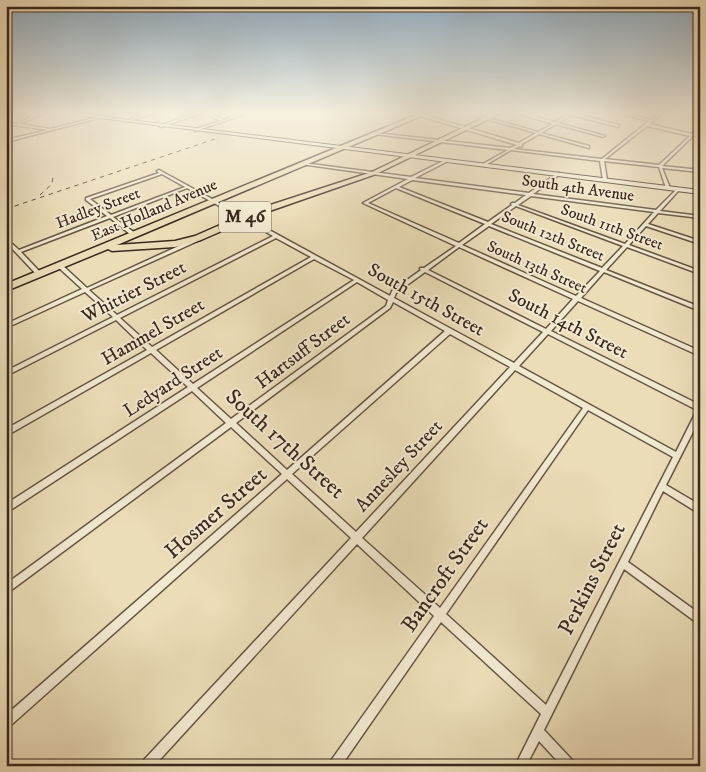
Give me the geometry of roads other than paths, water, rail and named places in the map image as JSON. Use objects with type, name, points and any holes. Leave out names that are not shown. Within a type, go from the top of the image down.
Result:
[{"type":"highway","name":"East Holland Avenue","points":[[6,288],[337,150]]},
{"type":"highway","name":"M 46","points":[[95,251],[124,246],[162,245],[204,236],[243,218],[374,173],[421,150]]},
{"type":"main road","points":[[359,150],[700,192]]},
{"type":"street","points":[[512,150],[700,171]]},
{"type":"street","points":[[484,165],[512,150]]},
{"type":"street","points":[[602,160],[615,150]]},
{"type":"street","points":[[660,166],[677,150]]},
{"type":"street","points":[[602,160],[605,180]]},
{"type":"street","points":[[396,186],[445,161]]},
{"type":"street","name":"South 4th Avenue","points":[[303,164],[700,217]]},
{"type":"street","points":[[660,166],[668,188]]},
{"type":"street","name":"South 15th Street","points":[[110,216],[87,199],[161,172],[677,456]]},
{"type":"street","name":"Hartsuff Street","points":[[383,295],[423,269],[555,174]]},
{"type":"street","name":"South 13th Street","points":[[396,186],[365,203],[700,354]]},
{"type":"street","name":"South 12th Street","points":[[396,186],[700,310]]},
{"type":"street","name":"Hadley Street","points":[[18,252],[187,187]]},
{"type":"street","name":"Annesley Street","points":[[146,766],[356,536],[548,332],[678,189]]},
{"type":"street","name":"South 11th Street","points":[[514,204],[700,273]]},
{"type":"street","points":[[110,216],[133,234]]},
{"type":"street","points":[[646,224],[700,242]]},
{"type":"street","points":[[6,326],[204,236]]},
{"type":"street","name":"Whittier Street","points":[[6,374],[276,236]]},
{"type":"street","points":[[6,239],[39,274]]},
{"type":"street","points":[[162,245],[165,250],[163,255]]},
{"type":"street","name":"Hammel Street","points":[[6,433],[314,257]]},
{"type":"street","name":"South 17th Street","points":[[60,266],[547,713]]},
{"type":"street","name":"Hartsuff Street","points":[[6,590],[388,307],[394,292],[423,269]]},
{"type":"street","name":"South 14th Street","points":[[423,269],[700,409]]},
{"type":"street","name":"Ledyard Street","points":[[6,509],[356,280]]},
{"type":"street","name":"Hosmer Street","points":[[6,722],[449,331]]},
{"type":"street","name":"Bancroft Street","points":[[334,766],[587,406]]},
{"type":"street","name":"Perkins Street","points":[[520,766],[677,456],[697,422],[700,409]]},
{"type":"street","points":[[662,486],[700,510]]},
{"type":"street","points":[[623,563],[700,620]]},
{"type":"street","points":[[538,732],[570,766]]},
{"type":"railway","points":[[6,209],[182,150]]},
{"type":"railway","points":[[40,195],[52,184],[53,176]]}]
